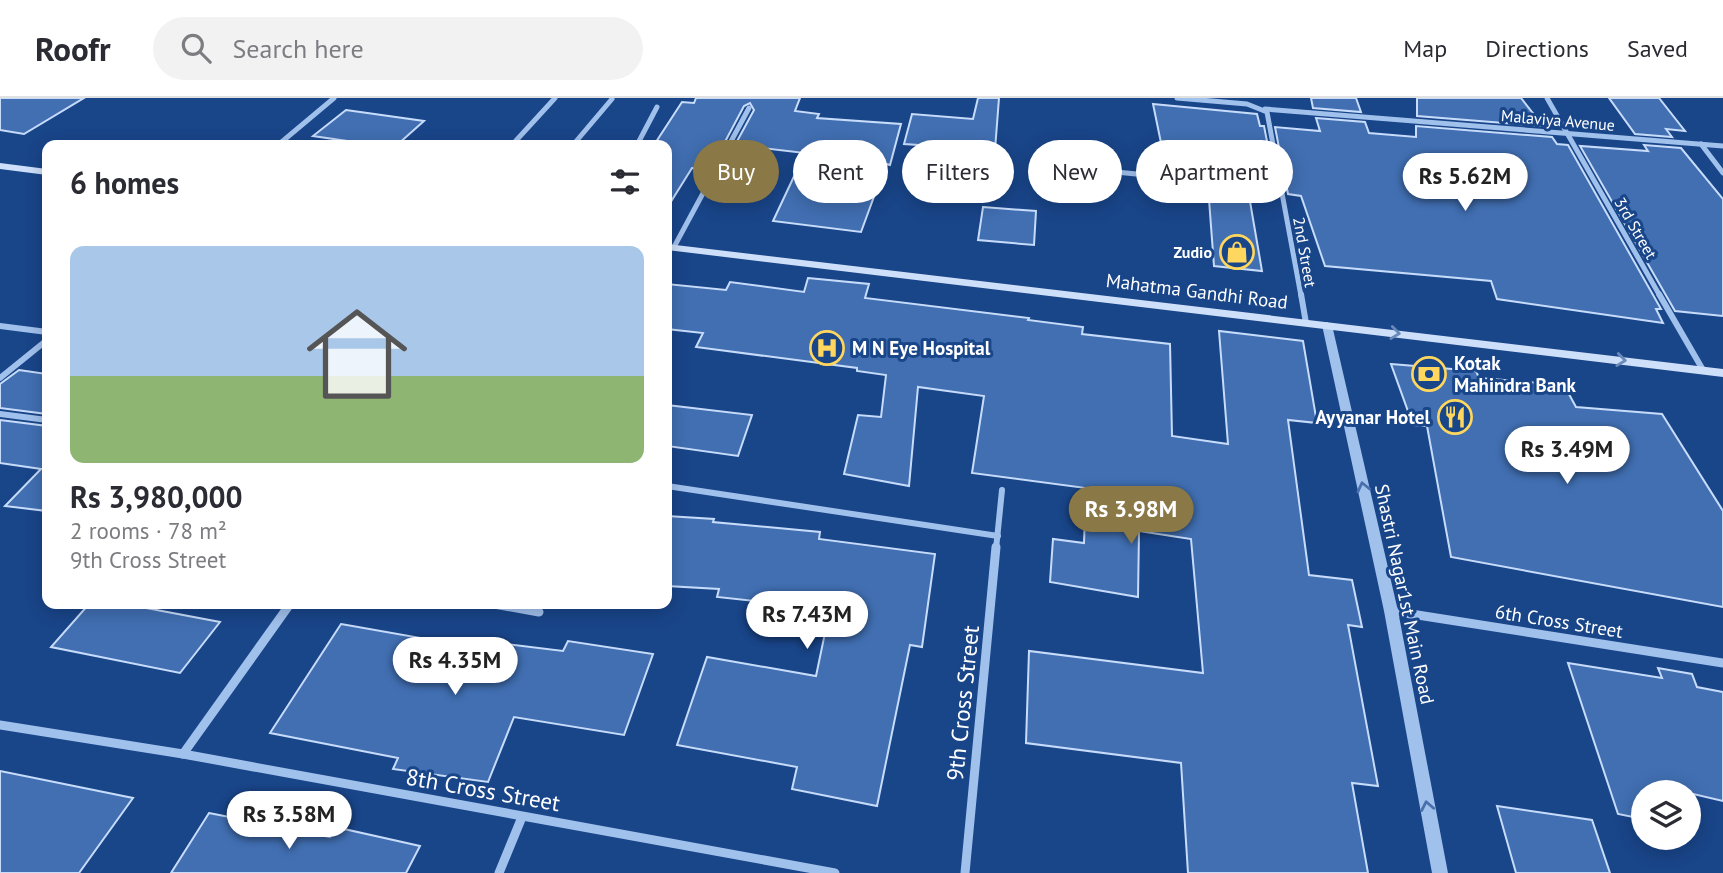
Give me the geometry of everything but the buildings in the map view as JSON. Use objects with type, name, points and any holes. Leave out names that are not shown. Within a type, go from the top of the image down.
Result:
[{"type":"main road","points":[[0,166],[42,171]]},
{"type":"main road","name":"Mahatma Gandhi Road","points":[[672,247],[1723,373]]},
{"type":"street","points":[[284,140],[334,98]]},
{"type":"street","points":[[517,140],[555,98]]},
{"type":"street","points":[[1177,98],[1265,108]]},
{"type":"street","name":"3rd Street","points":[[1547,98],[1703,370]]},
{"type":"street","points":[[577,140],[612,99]]},
{"type":"street","points":[[639,140],[657,107]]},
{"type":"street","points":[[672,243],[749,108]]},
{"type":"street","name":"Malaviya Avenue","points":[[1265,108],[1723,146]]},
{"type":"street","name":"2nd Street","points":[[1265,108],[1273,140]]},
{"type":"street","points":[[1701,144],[1723,173]]},
{"type":"street","name":"2nd Street","points":[[1284,203],[1306,323]]},
{"type":"street","name":"Shastri Nagar1st Main Road","points":[[1327,325],[1391,611],[1440,873]]},
{"type":"street","points":[[0,326],[42,331]]},
{"type":"street","points":[[0,378],[42,344]]},
{"type":"street","points":[[0,414],[42,419]]},
{"type":"street","points":[[672,487],[998,536]]},
{"type":"street","name":"9th Cross Street","points":[[965,873],[1002,490]]},
{"type":"street","points":[[183,754],[286,609]]},
{"type":"street","points":[[526,609],[539,611]]},
{"type":"street","name":"6th Cross Street","points":[[1391,611],[1723,663]]},
{"type":"street","name":"8th Cross Street","points":[[0,725],[183,754],[835,873]]},
{"type":"street","points":[[499,873],[522,817]]},
{"type":"place","name":"Zudio","points":[[1237,252]]},
{"type":"place","name":"M N Eye Hospital","points":[[827,348]]},
{"type":"place","name":"Kotak Mahindra Bank","points":[[1429,374]]},
{"type":"place","name":"Ayyanar Hotel","points":[[1455,417]]}]
